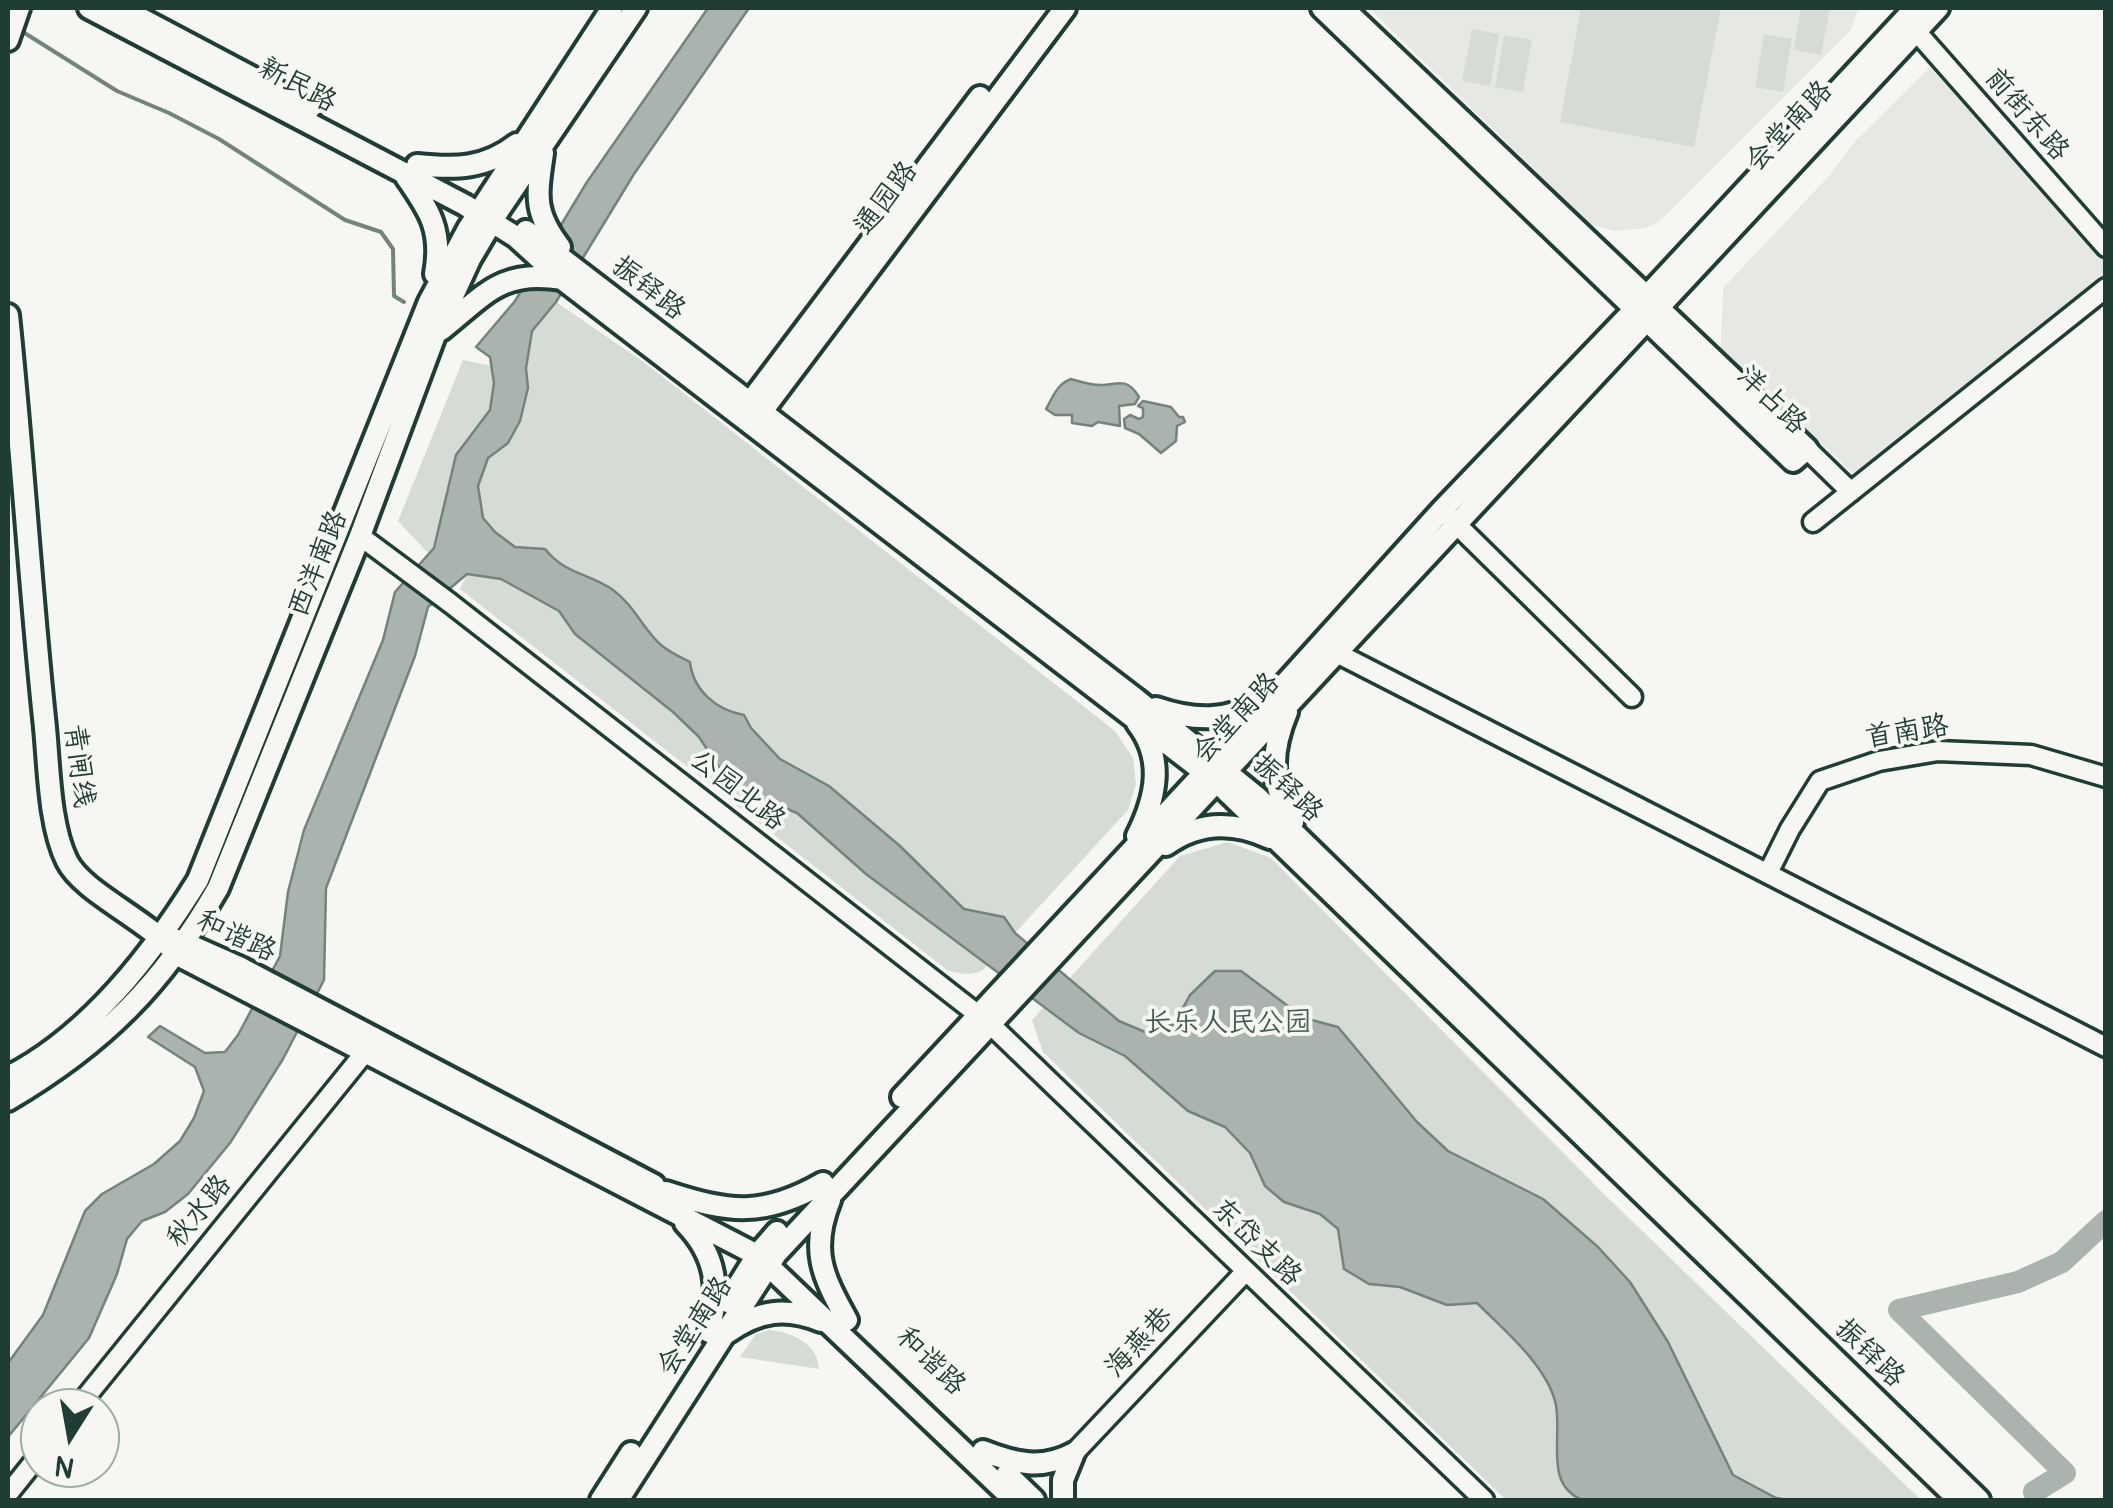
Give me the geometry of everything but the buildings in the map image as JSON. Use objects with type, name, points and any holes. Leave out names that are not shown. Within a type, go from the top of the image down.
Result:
[{"type":"main road","points":[[8,40],[20,8]]},
{"type":"main road","name":"新民路","points":[[89,8],[409,168]]},
{"type":"main road","name":"新民路","points":[[121,8],[489,212]]},
{"type":"main road","name":"西洋南路","points":[[8,1077],[83,1022],[162,936],[198,880],[428,302],[536,140],[612,8]]},
{"type":"main road","name":"西洋南路","points":[[536,140],[636,8]]},
{"type":"main road","name":"通园路","points":[[752,413],[1048,8]]},
{"type":"main road","name":"通园路","points":[[752,413],[1065,8]]},
{"type":"main road","name":"洋占路","points":[[1322,8],[1647,308],[1807,449]]},
{"type":"main road","name":"洋占路","points":[[1343,8],[1647,308]]},
{"type":"main road","name":"会堂南路","points":[[602,1500],[767,1255],[1912,19],[1938,8]]},
{"type":"main road","points":[[428,302],[440,253],[438,238],[409,168],[467,168],[536,140],[540,217],[568,272],[498,283],[436,334]]},
{"type":"main road","name":"西洋南路","points":[[8,1100],[55,1072],[98,1038],[150,986],[181,948],[218,888],[360,536],[436,334],[489,212]]},
{"type":"main road","name":"振铎路","points":[[489,212],[1216,771],[1968,1496]]},
{"type":"main road","name":"青闸线","points":[[8,316],[32,611],[62,848],[68,864],[82,880],[162,936]]},
{"type":"main road","points":[[1131,704],[1207,719],[1244,711],[1287,693]]},
{"type":"main road","points":[[1287,693],[1275,748],[1274,775],[1301,852]]},
{"type":"main road","points":[[1131,704],[1157,772],[1134,859]]},
{"type":"main road","points":[[1134,859],[1185,832],[1209,826],[1255,830],[1301,852]]},
{"type":"main road","name":"和谐路","points":[[162,936],[767,1255],[1034,1500]]},
{"type":"main road","name":"和谐路","points":[[311,1013],[366,1051],[666,1199]]},
{"type":"main road","points":[[666,1199],[746,1210],[785,1203],[828,1187]]},
{"type":"main road","points":[[828,1187],[819,1232],[819,1256],[841,1323]]},
{"type":"main road","points":[[666,1199],[697,1235],[713,1266],[715,1334],[758,1315],[783,1310],[841,1323]]},
{"type":"main road","name":"和谐路","points":[[841,1323],[1014,1500]]},
{"type":"main road","name":"会堂南路","points":[[618,1500],[715,1334]]},
{"type":"main road","points":[[983,1451],[1030,1465],[1058,1461],[1074,1453]]},
{"type":"main road","points":[[1063,1500],[1063,1480],[1074,1453]]},
{"type":"main road","points":[[1968,1496],[1998,1500]]},
{"type":"street","name":"前街东路","points":[[1912,19],[2106,247]]},
{"type":"street","points":[[1814,522],[2106,288]]},
{"type":"street","points":[[1807,449],[1851,492]]},
{"type":"street","points":[[1449,517],[1632,697]]},
{"type":"street","name":"公园北路","points":[[360,536],[450,602],[984,1020]]},
{"type":"street","points":[[1327,648],[2106,1047]]},
{"type":"street","name":"首南路","points":[[1768,873],[1820,781],[1879,761],[1938,752],[2031,755],[2106,777]]},
{"type":"street","name":"东岱支路","points":[[984,1020],[1484,1500]]},
{"type":"street","name":"秋水路","points":[[93,1388],[366,1051]]},
{"type":"street","name":"海燕巷","points":[[1074,1453],[1246,1272]]},
{"type":"shaded area","points":[[708,8],[749,8],[634,174],[556,302],[532,331],[526,368],[528,388],[520,421],[508,443],[488,458],[478,486],[483,518],[495,532],[515,547],[545,549],[569,569],[613,590],[661,645],[690,662],[701,690],[724,709],[744,715],[780,759],[829,786],[900,846],[964,909],[1004,917],[1015,933],[1119,1021],[1145,1032],[1174,1024],[1190,995],[1215,971],[1241,971],[1304,1018],[1338,1027],[1417,1122],[1448,1151],[1543,1199],[1598,1247],[1630,1282],[1668,1342],[1733,1475],[1787,1500],[1583,1500],[1570,1493],[1558,1471],[1557,1414],[1550,1387],[1522,1348],[1477,1303],[1447,1305],[1400,1287],[1369,1284],[1344,1269],[1338,1229],[1320,1214],[1284,1202],[1265,1186],[1250,1153],[1225,1127],[1188,1111],[1125,1056],[1079,1033],[866,874],[797,813],[758,797],[724,775],[699,737],[575,634],[559,611],[501,579],[467,574],[428,607],[415,656],[326,888],[324,980],[283,1059],[230,1143],[188,1194],[165,1212],[142,1221],[127,1239],[117,1274],[89,1338],[48,1388],[20,1388],[20,1422],[8,1437],[8,1363],[43,1315],[85,1211],[102,1194],[154,1164],[180,1141],[204,1091],[195,1067],[148,1037],[160,1026],[205,1053],[225,1052],[280,956],[288,892],[304,830],[383,640],[395,592],[434,548],[456,455],[490,410],[494,383],[490,357],[476,347],[515,301],[587,182]]},
{"type":"shaded area","points":[[1369,8],[1859,8],[1850,31],[1659,222],[1645,228],[1615,231],[1590,224]]},
{"type":"shaded area","points":[[1930,67],[2105,259],[2105,278],[1869,472],[1856,476],[1721,349],[1723,288],[1828,177],[1856,140]]},
{"type":"shaded area","points":[[1071,379],[1096,385],[1124,384],[1139,397],[1135,404],[1119,406],[1120,426],[1072,423],[1072,415],[1055,415],[1046,409],[1059,388]]},
{"type":"shaded area","points":[[1143,401],[1171,407],[1185,422],[1177,426],[1176,441],[1161,453],[1139,434],[1125,428],[1124,419],[1130,415],[1143,417],[1143,408],[1138,406]]},
{"type":"green space","points":[[1581,8],[1721,8],[1694,147],[1560,122]]},
{"type":"green space","points":[[1801,8],[1830,8],[1821,55],[1794,50]]},
{"type":"green space","points":[[1472,29],[1499,34],[1490,86],[1462,81]]},
{"type":"green space","points":[[1764,34],[1792,39],[1783,92],[1755,87]]},
{"type":"green space","points":[[1504,35],[1532,40],[1523,92],[1495,87]]},
{"type":"green space","points":[[556,302],[645,363],[1115,731],[1133,758],[1136,784],[1128,810],[1015,933],[1004,917],[964,909],[900,846],[829,786],[780,759],[744,715],[724,709],[701,690],[689,662],[661,645],[613,590],[569,569],[545,549],[514,547],[493,532],[481,509],[482,471],[489,458],[514,433],[527,388],[494,383],[490,410],[456,455],[434,548],[428,553],[398,521],[463,360],[526,373],[532,331]]},
{"type":"green space","points":[[467,574],[501,579],[559,611],[575,634],[699,737],[724,775],[758,797],[797,813],[866,874],[988,965],[974,973],[947,970],[460,589]]},
{"type":"green space","name":"长乐人民公园","points":[[1228,842],[1271,858],[1607,1197],[1921,1500],[1506,1500],[1043,1052],[1032,1020],[1180,856]]},
{"type":"green space","points":[[768,1330],[802,1340],[814,1352],[819,1369],[740,1357],[755,1335]]},
{"type":"waterway","points":[[23,32],[117,91],[219,139],[345,220],[381,232],[393,249],[394,296],[404,302]]},
{"type":"waterway","points":[[2034,1492],[2065,1473],[1899,1310],[2018,1282],[2062,1262],[2106,1221]]}]
